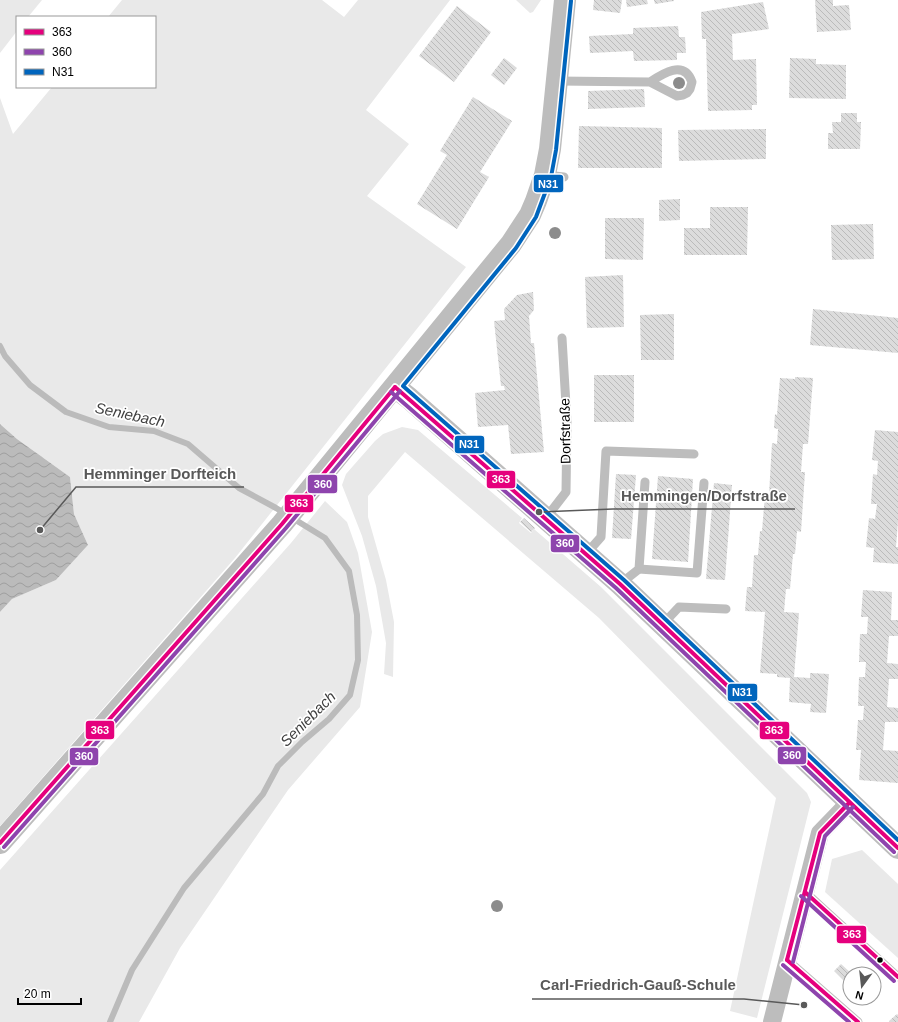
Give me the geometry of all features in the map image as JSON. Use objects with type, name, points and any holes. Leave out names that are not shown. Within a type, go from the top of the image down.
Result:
[{"type":"street","points":[[0,843],[303,500],[515,238],[536,201],[555,176],[550,149],[565,0]]},
{"type":"street","points":[[395,387],[620,584],[898,848]]},
{"type":"street","points":[[772,1022],[820,833],[849,802]]},
{"type":"lane","points":[[557,81],[650,82]]},
{"type":"lane","name":"Dorfstraße","points":[[546,518],[566,492],[567,422],[562,338]]},
{"type":"lane","points":[[586,554],[601,537],[606,450],[694,454]]},
{"type":"lane","points":[[639,569],[645,482]]},
{"type":"lane","points":[[620,584],[639,569],[697,573],[704,483]]},
{"type":"lane","points":[[663,624],[679,607],[726,609]]},
{"type":"lane","points":[[805,892],[898,977]]},
{"type":"lane","points":[[787,960],[858,1022]]},
{"type":"shaded area","points":[[0,0],[42,0],[29,16],[16,16],[16,32],[0,53]]},
{"type":"shaded area","points":[[122,0],[322,0],[344,17],[358,0],[450,0],[366,110],[409,144],[367,196],[466,267],[235,558],[0,826],[0,612],[12,599],[56,580],[88,545],[74,514],[70,477],[17,439],[0,424],[0,98],[13,134],[51,88],[156,88],[156,16],[109,16]]},
{"type":"shaded area","points":[[516,0],[541,0],[533,12],[530,13]]},
{"type":"shaded area","points":[[402,427],[418,430],[522,518],[519,523],[531,533],[534,529],[601,587],[807,793],[811,802],[757,1018],[730,1011],[776,798],[599,618],[405,452],[368,496],[368,517],[386,580],[394,622],[393,677],[384,674],[386,643],[376,586],[362,536],[342,485],[346,474],[375,441],[383,434]]},
{"type":"shaded area","points":[[325,501],[347,522],[358,553],[372,632],[360,707],[288,790],[180,948],[139,1022],[0,1022],[0,870],[291,543]]},
{"type":"shaded area","points":[[862,850],[898,884],[898,958],[825,892],[832,859]]},
{"type":"water","points":[[0,424],[17,439],[70,477],[74,514],[88,545],[56,580],[12,599],[0,612]]},
{"type":"building","points":[[594,0],[622,0],[620,13],[593,10]]},
{"type":"building","points":[[626,0],[647,0],[648,4],[627,7]]},
{"type":"building","points":[[654,0],[674,0],[674,1],[655,4]]},
{"type":"building","points":[[815,0],[833,0],[833,6],[849,5],[851,30],[817,32]]},
{"type":"building","points":[[763,2],[769,29],[732,34],[733,60],[756,59],[757,105],[752,105],[752,110],[708,111],[706,39],[702,39],[701,12]]},
{"type":"building","points":[[457,6],[491,32],[454,82],[419,56]]},
{"type":"building","points":[[678,26],[679,37],[685,37],[686,53],[677,53],[677,60],[634,61],[633,51],[590,53],[589,36],[633,34],[633,28]]},
{"type":"building","points":[[504,58],[517,68],[504,85],[491,75]]},
{"type":"building","points":[[790,58],[816,59],[816,64],[846,65],[846,99],[789,98]]},
{"type":"building","points":[[644,89],[645,107],[588,109],[588,91]]},
{"type":"building","points":[[473,97],[512,121],[480,172],[489,177],[457,229],[417,204],[447,155],[440,151]]},
{"type":"building","points":[[841,113],[857,113],[857,122],[861,122],[860,149],[828,149],[828,133],[833,133],[832,122],[841,122]]},
{"type":"building","points":[[579,126],[662,128],[662,168],[578,168]]},
{"type":"building","points":[[766,129],[766,159],[679,161],[678,130]]},
{"type":"building","points":[[680,199],[680,220],[659,221],[659,200]]},
{"type":"building","points":[[710,207],[748,207],[747,255],[684,255],[684,228],[710,228]]},
{"type":"building","points":[[605,218],[644,218],[643,260],[605,259]]},
{"type":"building","points":[[873,224],[874,259],[832,260],[831,225]]},
{"type":"building","points":[[623,275],[624,327],[587,328],[585,277]]},
{"type":"building","points":[[533,292],[534,310],[529,316],[531,343],[534,343],[544,452],[511,454],[508,425],[478,427],[475,393],[505,390],[504,386],[501,386],[494,321],[505,320],[504,309],[517,295]]},
{"type":"building","points":[[813,309],[898,318],[898,353],[810,345]]},
{"type":"building","points":[[674,314],[674,360],[641,360],[640,315]]},
{"type":"building","points":[[594,375],[634,375],[634,422],[594,422]]},
{"type":"building","points":[[795,377],[813,378],[808,444],[803,444],[801,472],[805,472],[801,532],[797,531],[795,554],[793,554],[790,589],[786,589],[784,612],[799,613],[794,677],[810,678],[810,673],[829,674],[826,713],[810,712],[811,704],[789,702],[790,678],[777,677],[777,674],[760,673],[765,612],[745,611],[747,587],[752,587],[754,555],[758,555],[765,495],[769,495],[772,443],[777,444],[778,429],[774,428],[775,414],[777,415],[780,378],[795,379]]},
{"type":"building","points":[[875,430],[898,432],[898,521],[896,547],[898,547],[898,564],[873,562],[874,548],[866,547],[869,518],[875,519],[877,504],[871,504],[873,474],[877,475],[878,461],[872,460]]},
{"type":"building","points":[[616,474],[636,475],[631,539],[612,538]]},
{"type":"building","points":[[658,476],[693,479],[688,562],[652,559]]},
{"type":"building","points":[[714,483],[732,485],[725,580],[706,579]]},
{"type":"building","points":[[524,518],[535,528],[531,532],[520,522]]},
{"type":"building","points":[[863,590],[892,592],[891,620],[898,620],[898,636],[889,636],[887,663],[898,664],[898,679],[889,679],[887,707],[898,708],[898,722],[885,722],[883,750],[898,751],[898,783],[859,780],[861,750],[856,750],[858,720],[863,720],[864,706],[858,706],[859,677],[865,677],[866,662],[859,662],[860,634],[867,634],[868,617],[861,617]]},
{"type":"building","points":[[841,964],[843,966],[842,979],[834,971]]},
{"type":"building","points":[[897,1014],[898,1022],[889,1021]]},
{"type":"waterway","name":"Seniebach","points":[[0,346],[5,356],[30,385],[66,412],[109,427],[154,431],[188,444],[239,488],[276,508],[325,538],[349,571],[357,615],[358,660],[350,695],[329,719],[302,742],[278,766],[263,794],[184,888],[132,970],[110,1022]]},
{"type":"transit line","name":"N31","points":[[571,1],[556,150],[551,177],[536,217],[516,248],[403,386],[624,580],[898,840]]},
{"type":"transit line","name":"363","points":[[395,387],[620,584],[898,848]]},
{"type":"transit line","name":"363","points":[[0,843],[282,524],[395,387]]},
{"type":"transit line","name":"360","points":[[4,847],[286,528],[400,391]]},
{"type":"transit line","name":"360","points":[[391,392],[616,588],[894,852]]},
{"type":"transit line","name":"363","points":[[787,960],[820,833],[849,803]]},
{"type":"transit line","name":"360","points":[[793,962],[825,836],[853,807]]},
{"type":"transit line","name":"363","points":[[805,892],[898,977]]},
{"type":"transit line","name":"360","points":[[801,896],[894,981]]},
{"type":"transit line","name":"363","points":[[787,960],[858,1022]]},
{"type":"transit line","name":"360","points":[[783,965],[849,1022]]},
{"type":"place","name":"Hemmingen/Dorfstraße","points":[[539,512]]},
{"type":"place","name":"Hemminger Dorfteich","points":[[40,530]]},
{"type":"place","name":"Carl-Friedrich-Gauß-Schule","points":[[804,1005]]}]
